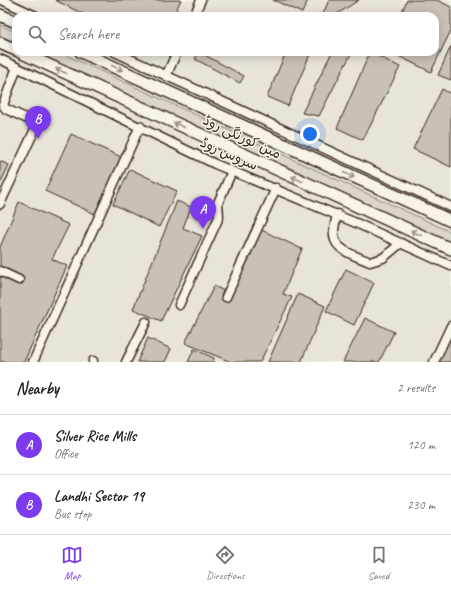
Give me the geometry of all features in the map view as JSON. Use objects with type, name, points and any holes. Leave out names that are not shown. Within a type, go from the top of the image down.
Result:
[{"type":"main road","points":[[0,15],[12,20]]},
{"type":"main road","points":[[0,43],[12,48]]},
{"type":"main road","name":"مین کورنگی روڈ","points":[[29,56],[451,249]]},
{"type":"main road","name":"مین کورنگی روڈ","points":[[90,56],[451,221]]},
{"type":"street","points":[[2,0],[28,12]]},
{"type":"street","points":[[196,12],[201,0]]},
{"type":"street","points":[[124,56],[451,207]]},
{"type":"street","points":[[166,76],[175,56]]},
{"type":"street","name":"سروس روڈ","points":[[0,59],[232,171],[337,214],[451,266]]},
{"type":"street","points":[[0,204],[36,127],[34,122],[6,109],[3,105],[17,67]]},
{"type":"street","points":[[33,362],[140,126]]},
{"type":"street","points":[[179,305],[219,217],[218,203],[232,171]]},
{"type":"street","points":[[226,298],[276,188]]},
{"type":"street","points":[[337,214],[334,235],[335,242],[339,247],[370,262],[383,258],[401,243]]},
{"type":"street","points":[[0,271],[19,280]]},
{"type":"street","points":[[126,362],[146,322]]},
{"type":"street","points":[[434,362],[451,326]]},
{"type":"shaded area","points":[[0,0],[451,0],[451,362],[0,362]]},
{"type":"shaded area","points":[[0,25],[12,30],[12,41],[0,36]]},
{"type":"shaded area","points":[[44,56],[68,56],[451,232],[451,244]]},
{"type":"building","points":[[55,0],[181,0],[175,12],[79,12]]},
{"type":"building","points":[[273,0],[308,0],[302,12]]},
{"type":"building","points":[[329,0],[359,0],[340,12],[324,12]]},
{"type":"building","points":[[407,0],[437,0],[451,7],[451,30],[439,55],[439,12],[402,12]]},
{"type":"building","points":[[451,46],[451,80],[438,75]]},
{"type":"building","points":[[197,56],[206,56],[244,76],[240,83],[195,59]]},
{"type":"building","points":[[284,56],[309,56],[288,106],[267,97]]},
{"type":"building","points":[[330,56],[350,56],[319,116],[302,113]]},
{"type":"building","points":[[368,56],[378,56],[400,67],[363,140],[337,128]]},
{"type":"building","points":[[398,56],[439,56],[431,72]]},
{"type":"building","points":[[442,89],[451,94],[451,167],[413,149]]},
{"type":"building","points":[[71,134],[121,157],[95,214],[45,191]]},
{"type":"building","points":[[0,161],[9,165],[0,184]]},
{"type":"building","points":[[130,169],[177,191],[159,227],[113,204]]},
{"type":"building","points":[[177,201],[191,207],[183,228],[202,236],[161,321],[133,309]]},
{"type":"building","points":[[19,202],[69,225],[52,259],[67,266],[24,362],[0,362],[0,247]]},
{"type":"building","points":[[253,226],[302,249],[283,294],[292,297],[260,362],[231,362],[185,343],[214,286],[224,291]]},
{"type":"building","points":[[346,269],[374,283],[354,325],[326,311]]},
{"type":"building","points":[[298,294],[325,306],[301,362],[268,362]]},
{"type":"building","points":[[365,318],[394,332],[379,362],[343,362]]},
{"type":"building","points":[[449,337],[451,338],[451,362],[437,362]]},
{"type":"building","points":[[148,338],[171,349],[165,362],[137,362]]},
{"type":"building","points":[[194,349],[214,358],[213,362],[188,362]]},
{"type":"place","name":"Landhi Sector 19","points":[[38,139]]},
{"type":"place","name":"Silver Rice Mills","points":[[203,229]]}]
